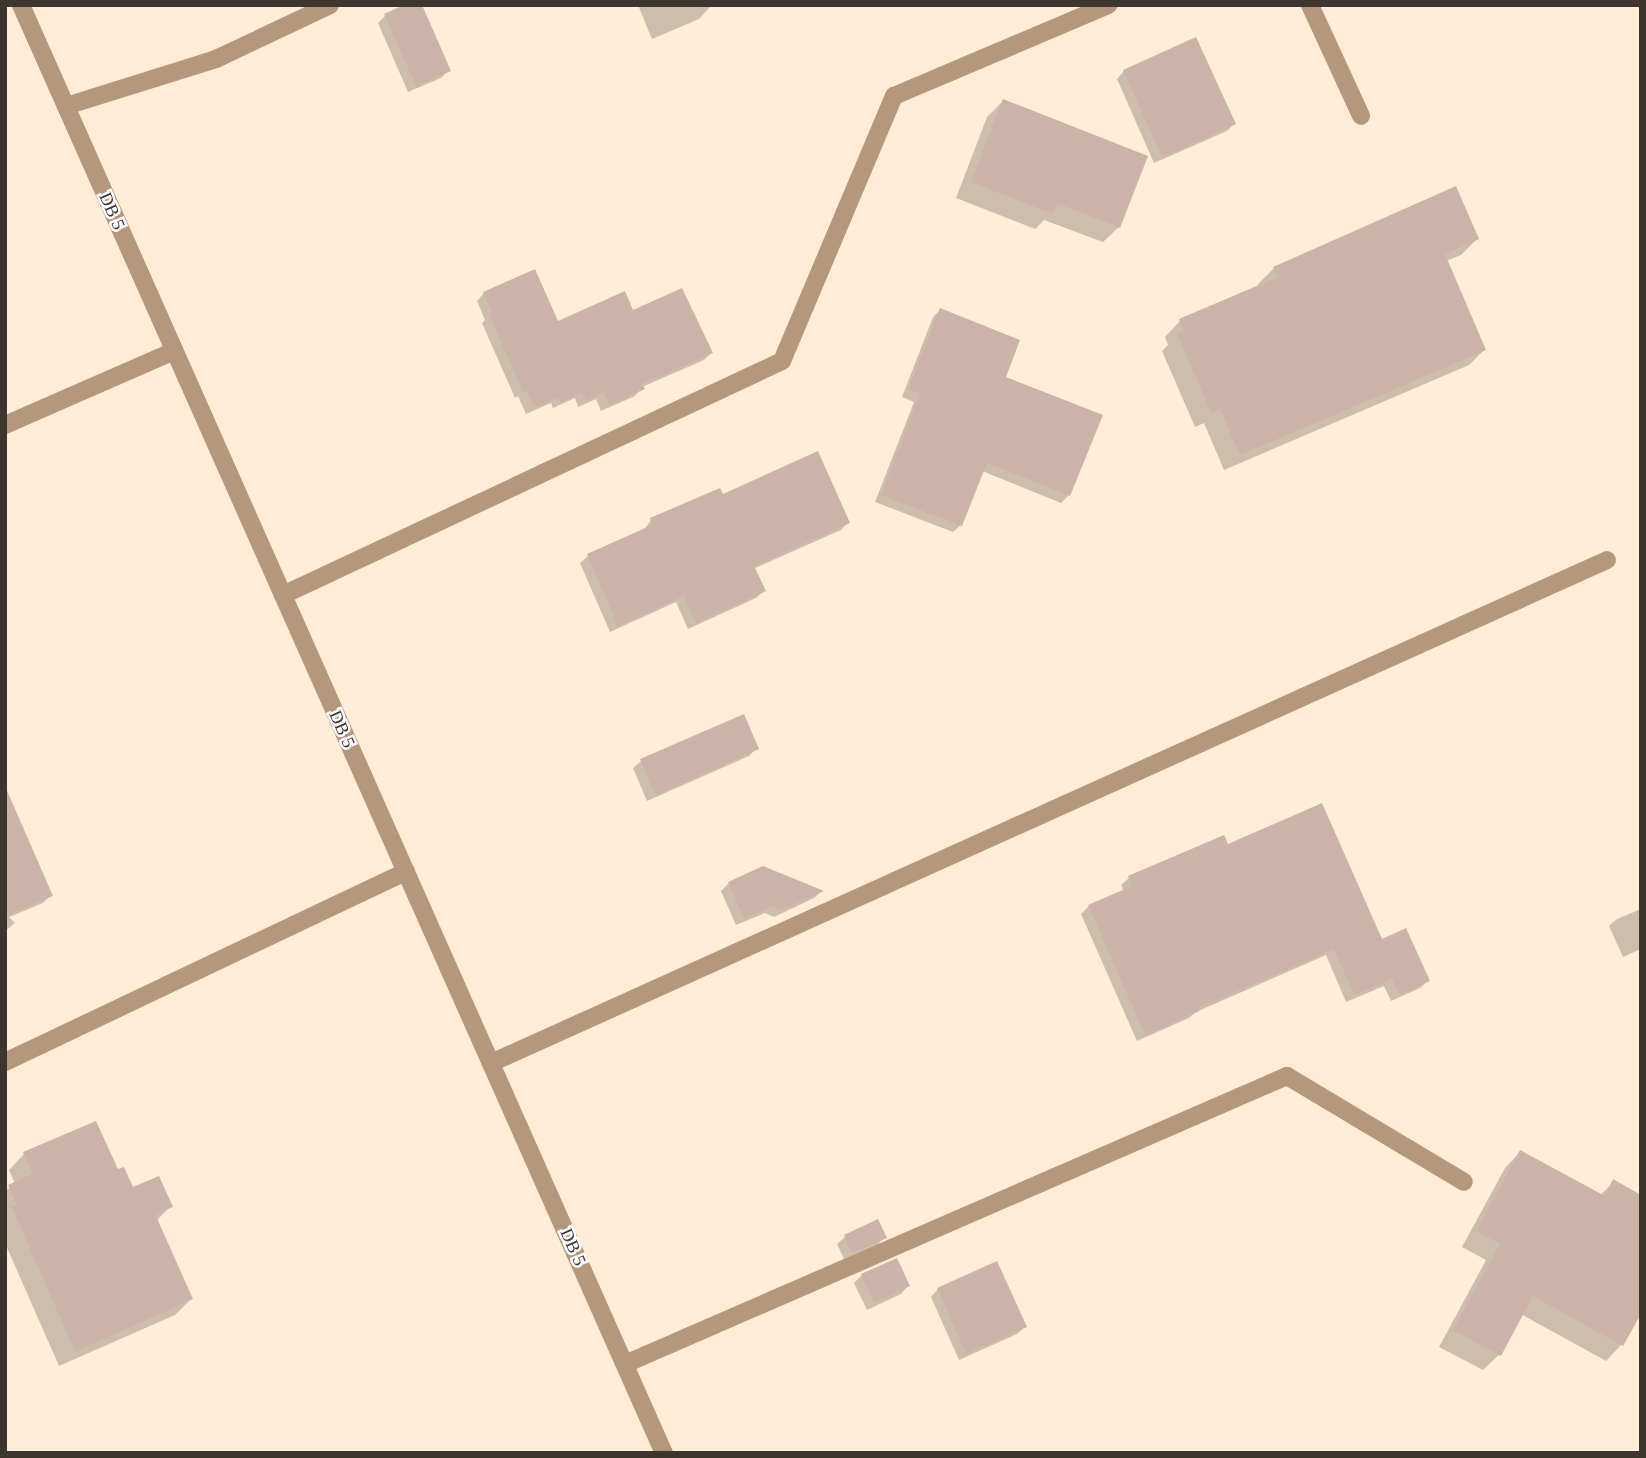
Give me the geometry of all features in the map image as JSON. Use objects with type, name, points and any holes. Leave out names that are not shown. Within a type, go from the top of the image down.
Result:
[{"type":"street","name":"DB 5","points":[[21,5],[664,1453]]},
{"type":"street","points":[[65,106],[216,60],[330,5]]},
{"type":"street","points":[[283,595],[782,361],[894,96],[1108,5]]},
{"type":"street","points":[[1310,5],[1361,116]]},
{"type":"street","points":[[5,425],[174,351]]},
{"type":"street","points":[[491,1063],[1607,560]]},
{"type":"street","points":[[5,1062],[406,872]]},
{"type":"street","points":[[625,1364],[1287,1076],[1464,1182]]},
{"type":"building","points":[[404,5],[422,5],[451,71],[416,86],[384,14]]},
{"type":"building","points":[[1196,37],[1236,124],[1162,157],[1123,70]]},
{"type":"building","points":[[1003,99],[1148,156],[1120,228],[1057,203],[1053,214],[971,182]]},
{"type":"building","points":[[1456,186],[1479,239],[1445,254],[1486,350],[1240,455],[1220,409],[1211,412],[1177,334],[1184,331],[1179,319],[1278,277],[1273,267]]},
{"type":"building","points":[[535,269],[558,321],[625,291],[633,310],[682,288],[713,353],[642,384],[645,389],[609,405],[603,393],[586,401],[582,392],[561,402],[559,397],[534,407],[526,390],[523,392],[489,314],[492,313],[483,292]]},
{"type":"building","points":[[940,308],[1020,340],[1006,377],[1103,415],[1070,496],[987,463],[962,526],[881,495],[920,394],[908,389]]},
{"type":"building","points":[[818,451],[850,523],[754,566],[766,591],[696,623],[684,596],[618,626],[587,554],[652,525],[650,518],[720,488],[723,494]]},
{"type":"building","points":[[744,714],[759,749],[655,795],[640,759]]},
{"type":"building","points":[[5,786],[53,896],[5,916]]},
{"type":"building","points":[[1322,803],[1382,939],[1406,928],[1430,981],[1399,995],[1392,979],[1354,995],[1334,949],[1198,1008],[1199,1011],[1145,1035],[1088,905],[1132,886],[1128,876],[1224,835],[1228,844]]},
{"type":"building","points":[[763,866],[824,891],[782,910],[773,906],[744,919],[728,882]]},
{"type":"building","points":[[96,1121],[118,1169],[124,1167],[133,1187],[159,1176],[173,1207],[155,1214],[193,1299],[75,1352],[12,1207],[17,1205],[8,1185],[33,1174],[23,1152]]},
{"type":"building","points":[[1520,1150],[1605,1196],[1613,1179],[1641,1195],[1641,1314],[1623,1346],[1533,1296],[1501,1356],[1453,1330],[1500,1244],[1476,1231]]},
{"type":"building","points":[[878,1219],[887,1238],[852,1253],[844,1235]]},
{"type":"building","points":[[897,1258],[910,1286],[874,1303],[861,1274]]},
{"type":"building","points":[[997,1261],[1027,1327],[966,1354],[937,1288]]}]
